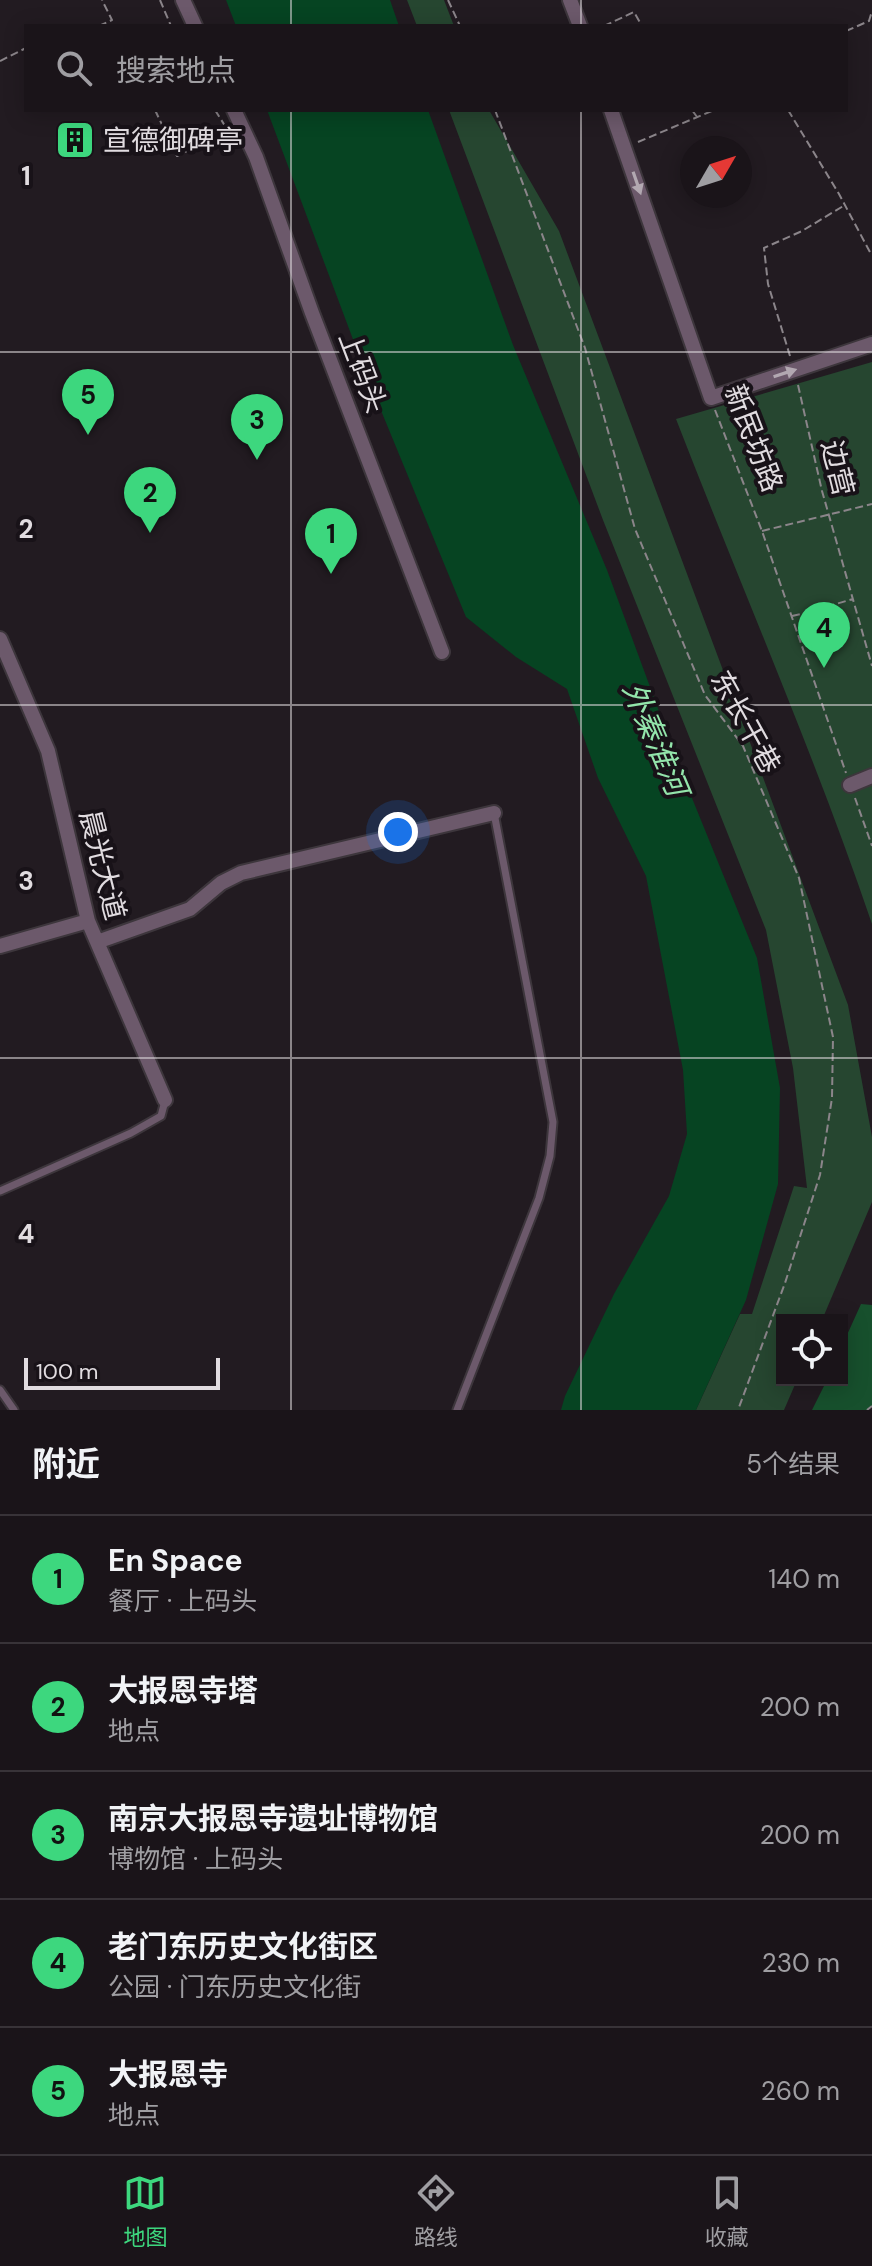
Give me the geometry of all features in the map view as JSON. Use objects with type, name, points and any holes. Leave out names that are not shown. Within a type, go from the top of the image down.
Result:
[{"type":"street","points":[[183,0],[194,24]]},
{"type":"street","points":[[570,0],[579,24]]},
{"type":"street","name":"上码头","points":[[235,112],[256,157],[312,313],[442,652]]},
{"type":"street","name":"新民坊路","points":[[612,112],[711,398]]},
{"type":"street","points":[[711,398],[872,344]]},
{"type":"street","name":"晨光大道","points":[[0,639],[48,751],[88,921],[165,1100]]},
{"type":"street","points":[[850,785],[872,776]]},
{"type":"street","points":[[97,942],[190,909],[221,883],[241,873],[494,813]]},
{"type":"street","points":[[0,946],[88,921]]},
{"type":"lane","points":[[457,1410],[539,1198],[550,1156],[553,1122],[494,813]]},
{"type":"lane","points":[[0,1191],[131,1133],[161,1116],[165,1100]]},
{"type":"lane","points":[[0,1390],[14,1410]]},
{"type":"path","points":[[102,0],[114,24]]},
{"type":"path","points":[[160,0],[170,24]]},
{"type":"path","points":[[448,0],[459,24]]},
{"type":"path","points":[[872,11],[869,21],[872,26]]},
{"type":"path","points":[[608,24],[634,12],[641,24]]},
{"type":"path","points":[[103,24],[112,20]]},
{"type":"path","points":[[848,30],[869,21]]},
{"type":"path","points":[[0,61],[24,49]]},
{"type":"path","points":[[156,112],[177,156],[228,132]]},
{"type":"path","name":"东长干巷","points":[[496,112],[585,348],[635,529],[705,695],[743,746],[799,878],[833,1037],[832,1098],[820,1175],[785,1283],[738,1410]]},
{"type":"path","points":[[693,112],[697,118]]},
{"type":"path","points":[[625,147],[710,112]]},
{"type":"path","points":[[789,112],[872,255]]},
{"type":"path","name":"边营","points":[[845,205],[802,231],[764,248],[768,284],[794,370],[828,513],[872,666]]},
{"type":"path","name":"新民坊路","points":[[711,398],[762,531],[872,846]]},
{"type":"path","points":[[762,531],[872,504]]},
{"type":"path","points":[[791,617],[801,614],[803,622],[808,621],[805,613],[853,599]]},
{"type":"path","points":[[867,1410],[872,1406]]},
{"type":"shaded area","points":[[407,0],[444,0],[453,24],[416,24]]},
{"type":"shaded area","points":[[450,112],[490,112],[559,231],[848,1005],[872,1137],[872,1202],[825,1314],[776,1314],[776,1386],[794,1386],[784,1410],[696,1410],[740,1314],[752,1314],[794,1186],[807,1188],[793,1068],[766,930],[603,520]]},
{"type":"shaded area","points":[[872,362],[872,924],[802,733],[676,419]]},
{"type":"shaded area","points":[[861,1304],[872,1305],[872,1406],[867,1410],[812,1410],[824,1386],[848,1386],[848,1333]]},
{"type":"water","points":[[226,0],[390,0],[398,24],[235,24]]},
{"type":"water","name":"外秦淮河","points":[[268,112],[429,112],[513,345],[607,570],[681,771],[757,958],[780,1088],[778,1184],[746,1300],[696,1410],[561,1410],[614,1294],[669,1196],[687,1134],[683,1070],[646,876],[598,778],[567,689],[516,657],[466,617],[366,374]]},
{"type":"place","name":"宣德御碑亭","points":[[75,140]]},
{"type":"place","name":"大报恩寺","points":[[88,435]]},
{"type":"place","name":"南京大报恩寺遗址博物馆","points":[[257,460]]},
{"type":"place","name":"大报恩寺塔","points":[[150,533]]},
{"type":"place","name":"En Space","points":[[331,574]]},
{"type":"place","name":"老门东历史文化街区","points":[[824,668]]}]
